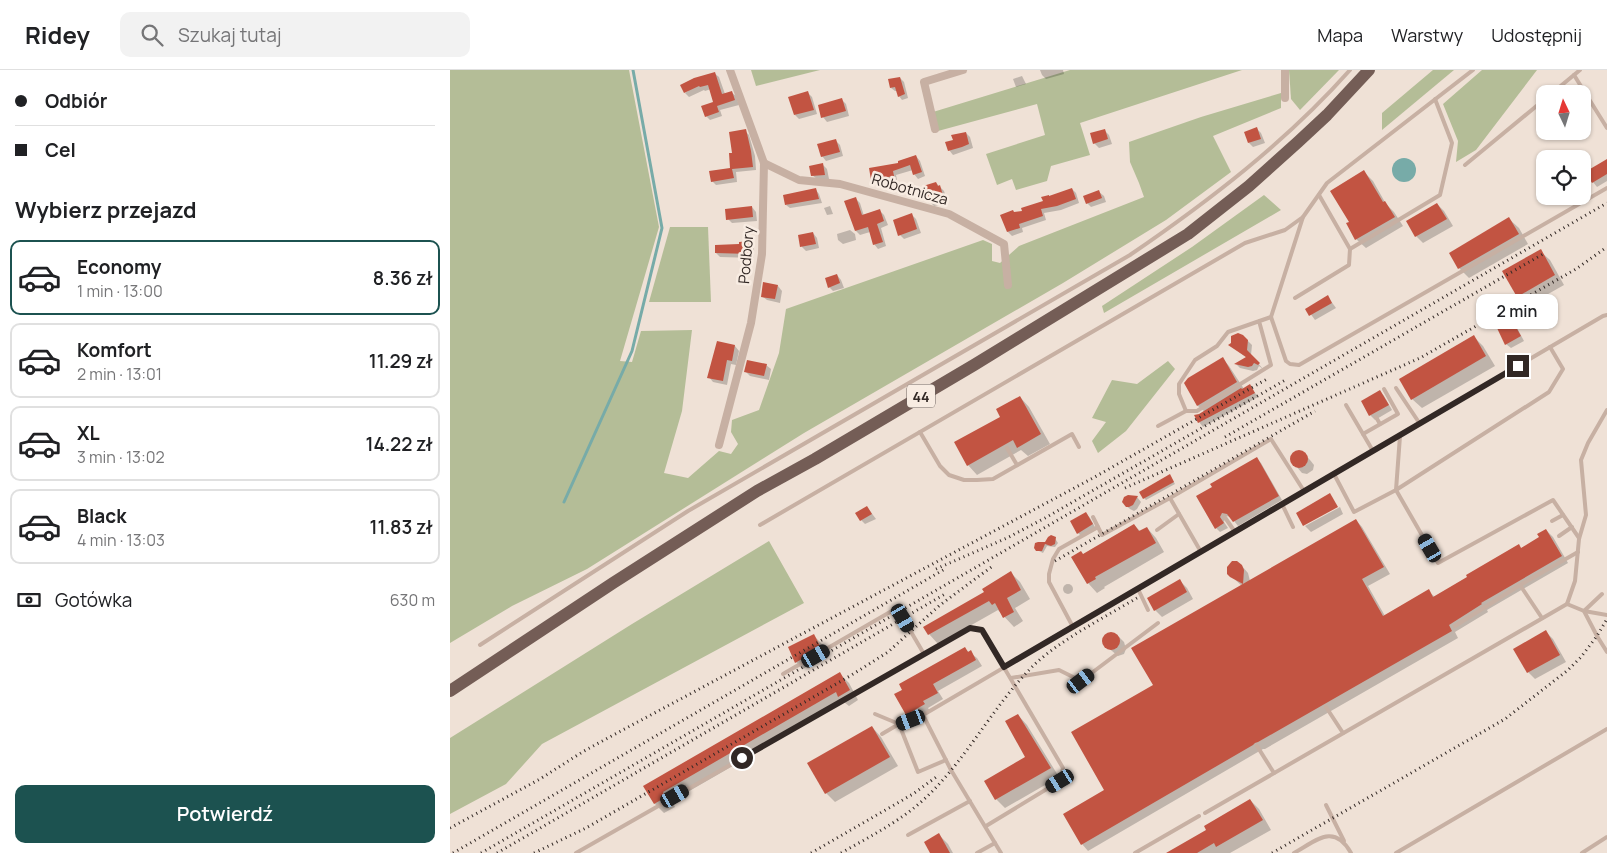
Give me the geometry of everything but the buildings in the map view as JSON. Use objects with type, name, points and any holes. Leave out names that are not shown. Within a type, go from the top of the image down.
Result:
[{"type":"main road","name":"44","points":[[450,691],[757,491],[974,365],[1188,234],[1248,186],[1298,142],[1369,70]]},
{"type":"street","name":"Podbory","points":[[719,445],[752,314],[762,254],[764,163],[730,70]]},
{"type":"street","points":[[935,129],[924,82],[963,70]]},
{"type":"street","points":[[1285,70],[1285,98]]},
{"type":"street","name":"Robotnicza","points":[[764,163],[799,180],[840,184],[949,214],[1004,244],[1008,285]]},
{"type":"lane","points":[[480,645],[688,511],[1130,255],[1240,174],[1277,142],[1334,88],[1350,70]]},
{"type":"lane","points":[[1473,70],[1327,183],[1303,217],[1270,317],[1286,361],[1290,364],[1299,365],[1607,188]]},
{"type":"lane","points":[[1562,85],[1580,70]]},
{"type":"lane","points":[[1574,75],[1607,128]]},
{"type":"lane","points":[[1350,249],[1440,195],[1452,144],[1435,99]]},
{"type":"lane","points":[[1465,165],[1536,106]]},
{"type":"lane","points":[[1295,298],[1349,265],[1350,249],[1318,195]]},
{"type":"lane","points":[[760,525],[1245,243],[1285,230],[1303,217]]},
{"type":"lane","points":[[882,734],[899,724],[923,715],[1603,316],[1607,316]]},
{"type":"lane","points":[[1186,411],[1179,394],[1179,384],[1195,360],[1217,346],[1228,332],[1270,317]]},
{"type":"lane","points":[[1158,426],[1186,411],[1197,411],[1270,365],[1259,321]]},
{"type":"lane","points":[[1334,474],[1354,512],[1396,490],[1550,392],[1563,369],[1550,347]]},
{"type":"lane","points":[[1396,388],[1420,424]]},
{"type":"lane","points":[[1363,434],[1398,414],[1384,389]]},
{"type":"lane","points":[[1346,405],[1373,451]]},
{"type":"lane","points":[[1205,812],[1567,604],[1575,582],[1579,539],[1586,515],[1581,460],[1588,443],[1607,410]]},
{"type":"lane","points":[[1376,417],[1380,424]]},
{"type":"lane","points":[[920,432],[940,466],[949,475],[964,480],[993,479],[1072,434],[1079,447]]},
{"type":"lane","points":[[1400,436],[1396,490],[1438,563],[1553,500],[1579,539]]},
{"type":"lane","points":[[1093,517],[1102,535],[1271,439],[1304,492]]},
{"type":"lane","points":[[1006,448],[1017,465]]},
{"type":"lane","points":[[1170,498],[1201,552]]},
{"type":"lane","points":[[1282,504],[1293,527]]},
{"type":"lane","points":[[1265,506],[1269,512]]},
{"type":"lane","points":[[1157,530],[1179,514]]},
{"type":"lane","points":[[1250,515],[1253,521]]},
{"type":"lane","points":[[1552,522],[1563,515]]},
{"type":"lane","points":[[1224,516],[1235,532]]},
{"type":"lane","points":[[1073,627],[1049,582],[1049,574],[1053,559],[1059,549],[1098,527]]},
{"type":"lane","points":[[1559,536],[1572,527]]},
{"type":"lane","points":[[1455,626],[1520,585],[1578,552]]},
{"type":"lane","points":[[1520,585],[1542,618]]},
{"type":"lane","points":[[1138,589],[1148,610]]},
{"type":"lane","points":[[1584,611],[1602,594]]},
{"type":"lane","points":[[1567,604],[1584,611],[1607,615]]},
{"type":"lane","points":[[783,674],[898,608],[924,654]]},
{"type":"lane","points":[[1584,611],[1607,652]]},
{"type":"lane","points":[[1011,678],[1059,670],[1081,681],[1158,623]]},
{"type":"lane","points":[[576,853],[970,628],[982,630],[1063,768],[1060,781],[986,826]]},
{"type":"lane","points":[[1326,707],[1343,732]]},
{"type":"lane","points":[[875,714],[899,724],[918,772],[946,760]]},
{"type":"lane","points":[[923,715],[946,760],[1001,853]]},
{"type":"lane","points":[[1396,853],[1607,729]]},
{"type":"lane","points":[[1257,746],[1274,773]]},
{"type":"lane","points":[[908,835],[970,802]]},
{"type":"lane","points":[[1326,805],[1351,853]]},
{"type":"lane","points":[[1135,853],[1199,816]]},
{"type":"lane","points":[[1294,853],[1327,836],[1336,836],[1345,843]]},
{"type":"lane","points":[[1582,853],[1607,837]]},
{"type":"lane","points":[[977,853],[995,843]]},
{"type":"green space","points":[[450,70],[629,70],[659,227],[620,361],[632,362],[641,331],[692,330],[682,411],[664,473],[688,478],[719,451],[731,454],[738,444],[731,432],[732,420],[759,410],[779,353],[786,309],[983,240],[992,244],[992,261],[1000,263],[1019,246],[1144,197],[1130,162],[1129,142],[1201,117],[1281,93],[1281,108],[1213,136],[1231,172],[1166,220],[1063,283],[804,433],[587,569],[512,606],[450,643]]},
{"type":"green space","points":[[751,70],[820,70],[756,86]]},
{"type":"green space","points":[[1070,70],[1242,70],[1080,123],[1090,155],[1051,166],[1047,181],[1016,190],[1012,179],[997,185],[986,154],[1045,135],[1037,104],[938,131],[933,112]]},
{"type":"green space","points":[[1289,70],[1339,70],[1300,110],[1291,99]]},
{"type":"green space","points":[[1433,70],[1454,70],[1382,130],[1382,113]]},
{"type":"green space","points":[[1482,70],[1537,70],[1476,150],[1456,162],[1458,141],[1443,104]]},
{"type":"green space","points":[[1264,195],[1281,210],[1104,313],[1102,306],[1192,247]]},
{"type":"green space","points":[[670,227],[708,227],[711,302],[649,302]]},
{"type":"green space","points":[[1168,361],[1175,369],[1126,431],[1098,453],[1092,441],[1106,422],[1092,418],[1112,380],[1137,384]]},
{"type":"green space","points":[[769,541],[804,603],[542,744],[506,784],[450,814],[450,738]]},
{"type":"water","points":[[1404,158],[1409,159],[1415,165],[1415,175],[1409,181],[1404,182],[1399,181],[1393,175],[1392,170],[1393,165],[1399,159]]},
{"type":"waterway","points":[[564,502],[632,351],[662,228],[633,70]]},
{"type":"railway","points":[[481,853],[1607,203]]},
{"type":"railway","points":[[1125,488],[1420,358],[1576,269],[1607,247]]},
{"type":"railway","points":[[1225,437],[1543,254]]},
{"type":"railway","points":[[450,828],[540,779],[584,751],[1093,478],[1267,379]]},
{"type":"railway","points":[[936,569],[1007,538],[1045,518],[1287,379]]},
{"type":"railway","points":[[1055,561],[1315,411]]},
{"type":"railway","points":[[534,853],[586,828],[850,676],[888,652],[940,605],[994,565]]},
{"type":"railway","points":[[453,853],[945,569]]},
{"type":"railway","points":[[497,853],[945,594]]},
{"type":"railway","points":[[841,853],[893,823],[921,802],[952,769],[1005,698],[1035,664],[1071,637],[1137,598]]},
{"type":"railway","points":[[1272,853],[1505,719],[1568,670],[1581,657],[1607,619]]},
{"type":"railway","points":[[811,853],[913,794],[939,775]]},
{"type":"route","points":[[742,758],[970,628],[982,630],[1004,667],[1518,366]]}]
